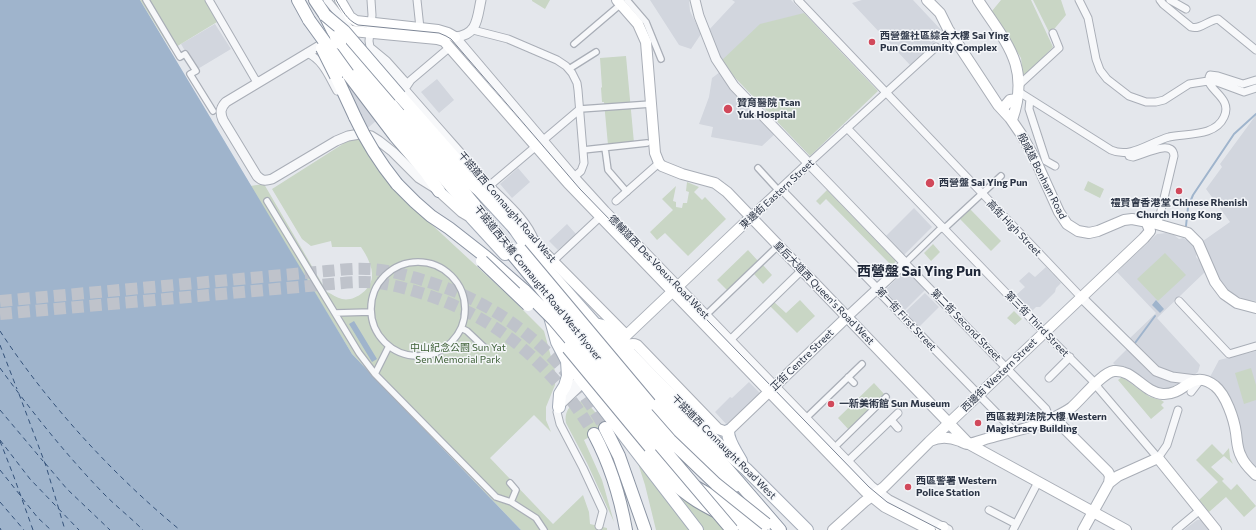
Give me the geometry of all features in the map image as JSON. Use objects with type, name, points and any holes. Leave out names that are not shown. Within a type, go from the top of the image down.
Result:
[{"type":"main road","points":[[299,0],[309,20],[348,74],[383,120],[426,172],[439,191],[462,212],[472,218],[498,245],[541,297],[548,310],[560,350],[567,361],[697,530]]},
{"type":"main road","points":[[299,0],[355,73],[467,205],[472,218]]},
{"type":"main road","points":[[317,0],[325,15],[344,31],[456,160],[484,187]]},
{"type":"main road","name":"干諾道西 Connaught Road West","points":[[317,0],[347,33],[353,51],[461,176],[484,187],[528,248],[595,324],[603,326],[723,449],[746,469],[804,527]]},
{"type":"main road","points":[[340,0],[353,19],[371,28]]},
{"type":"main road","name":"般咸道 Bonham Road","points":[[926,0],[937,19],[948,29],[1029,147],[1061,217],[1070,226],[1078,231],[1098,231],[1127,219],[1146,221],[1153,228],[1179,230],[1193,237],[1198,243],[1213,277],[1228,298],[1237,303],[1256,308]]},
{"type":"main road","points":[[978,0],[1012,52],[1016,63],[1018,92],[1016,106],[1004,110]]},
{"type":"main road","points":[[622,1],[638,24],[646,42],[655,153],[659,163]]},
{"type":"main road","name":"干諾道西天橋 Connaught Road West flyover","points":[[325,15],[336,37],[356,64],[473,204],[536,283],[656,425],[716,484],[774,530]]},
{"type":"main road","name":"干諾道西天橋 Connaught Road West flyover","points":[[309,20],[362,132],[397,184],[431,216],[486,257],[525,291],[550,316],[732,530]]},
{"type":"main road","points":[[329,40],[347,33],[371,28]]},
{"type":"main road","name":"德輔道西 Des Voeux Road West","points":[[371,28],[420,28],[444,31],[455,37]]},
{"type":"main road","name":"德輔道西 Des Voeux Road West","points":[[371,28],[437,39],[450,47],[539,143],[600,217],[675,289],[885,507],[930,530]]},
{"type":"main road","points":[[1004,110],[1010,100],[1018,92]]},
{"type":"main road","name":"皇后大道西 Queen's Road West","points":[[659,163],[662,166],[682,174],[715,183],[727,192],[969,444],[1126,530]]},
{"type":"main road","points":[[473,204],[516,245],[650,404],[716,471],[755,501]]},
{"type":"main road","points":[[431,216],[509,286],[540,317],[666,465],[682,478],[734,508],[761,530]]},
{"type":"main road","name":"東邊街 Eastern Street","points":[[581,381],[751,217]]},
{"type":"main road","points":[[514,228],[534,242]]},
{"type":"main road","name":"西邊街 Western Street","points":[[834,530],[929,442],[1153,228]]},
{"type":"main road","name":"干諾道西 Connaught Road West","points":[[534,242],[554,261],[620,345]]},
{"type":"main road","name":"正街 Centre Street","points":[[728,431],[847,317]]},
{"type":"main road","points":[[620,345],[780,530]]},
{"type":"main road","name":"干諾道西 Connaught Road West","points":[[620,345],[637,345],[718,429],[728,431]]},
{"type":"main road","points":[[559,407],[560,394],[565,386],[568,376],[567,361]]},
{"type":"main road","points":[[1083,530],[1109,483],[1110,476],[1108,472],[1063,427],[1058,419],[1095,383],[1109,373],[1117,371],[1128,374],[1154,392],[1168,394],[1198,380],[1206,380],[1216,388],[1222,396],[1234,423],[1241,457],[1246,465],[1256,475]]},
{"type":"main road","points":[[929,442],[937,438],[947,438],[969,444],[1046,421],[1070,408]]},
{"type":"main road","points":[[1046,421],[1056,422],[1063,427]]},
{"type":"main road","points":[[605,428],[619,456],[643,527]]},
{"type":"main road","points":[[728,431],[728,437],[746,469]]},
{"type":"main road","points":[[594,434],[605,456],[614,481],[626,530]]},
{"type":"main road","points":[[630,441],[686,493],[707,507],[752,530]]},
{"type":"main road","points":[[1109,483],[1118,476],[1158,458]]},
{"type":"main road","name":"第三街 Third Street","points":[[1158,458],[1216,530]]},
{"type":"main road","points":[[804,527],[812,530]]},
{"type":"street","points":[[146,0],[180,57],[186,54],[196,71],[190,74],[213,111]]},
{"type":"street","points":[[209,0],[255,79],[259,82]]},
{"type":"street","name":"干諾道西 Connaught Road West","points":[[328,0],[347,33]]},
{"type":"street","name":"干諾道西 Connaught Road West","points":[[371,0],[372,15],[370,47],[387,61],[404,80],[407,87]]},
{"type":"street","points":[[418,0],[420,28]]},
{"type":"street","points":[[455,37],[466,35],[473,30],[481,0]]},
{"type":"street","name":"第二街 Second Street","points":[[695,0],[699,16],[714,55],[721,69],[734,86],[1046,409],[1048,414],[1046,421]]},
{"type":"street","name":"高街 High Street","points":[[798,0],[1080,297],[1156,371],[1172,377],[1198,380]]},
{"type":"street","points":[[1079,0],[1086,13],[1096,59],[1100,70],[1107,79],[1128,96],[1146,102],[1156,102],[1164,100],[1189,84],[1208,81],[1217,82],[1244,92],[1256,88]]},
{"type":"street","points":[[1160,0],[1191,27],[1199,27],[1218,19],[1256,50]]},
{"type":"street","points":[[1170,0],[1186,9]]},
{"type":"street","points":[[574,44],[622,1],[646,22],[661,59]]},
{"type":"street","points":[[473,30],[503,37],[541,52],[557,60],[569,70],[577,83],[584,167],[574,177]]},
{"type":"street","points":[[1053,33],[1058,48],[1018,92],[1111,150],[1121,153],[1128,153],[1168,138],[1203,133],[1220,122],[1226,113],[1225,103],[1211,87],[1208,81],[1211,74],[1243,84],[1256,80]]},
{"type":"street","name":"德輔道西 Des Voeux Road West","points":[[455,37],[539,143],[574,177],[675,289],[706,315],[727,343]]},
{"type":"street","points":[[329,40],[226,102],[221,109],[223,120],[260,179],[266,181],[272,179],[336,141],[348,136],[364,134],[375,138],[393,152],[419,178],[439,191]]},
{"type":"street","points":[[326,72],[325,59],[329,40]]},
{"type":"street","points":[[407,87],[450,47]]},
{"type":"street","name":"東邊街 Eastern Street","points":[[751,217],[936,47]]},
{"type":"street","name":"干諾道西 Connaught Road West","points":[[353,51],[367,54],[376,59],[407,87],[484,187],[523,222],[534,242]]},
{"type":"street","points":[[569,70],[596,52]]},
{"type":"street","points":[[307,53],[315,56],[321,62],[354,121],[354,129],[348,136]]},
{"type":"street","points":[[1030,99],[1029,109],[1046,161],[1055,166]]},
{"type":"street","points":[[484,187],[580,109],[651,104]]},
{"type":"street","name":"第三街 Third Street","points":[[847,128],[1095,383],[1158,458]]},
{"type":"street","points":[[583,150],[647,143]]},
{"type":"street","points":[[1128,153],[1129,156],[1133,157],[1165,147],[1171,149],[1173,152],[1174,156],[1160,215],[1153,228]]},
{"type":"street","points":[[605,148],[608,170],[627,192]]},
{"type":"street","points":[[616,201],[659,163]]},
{"type":"street","points":[[758,168],[780,190]]},
{"type":"street","name":"正街 Centre Street","points":[[847,317],[939,230],[947,226],[1000,176]]},
{"type":"street","name":"第一街 First Street","points":[[780,190],[874,285],[877,290],[1014,431]]},
{"type":"street","points":[[267,201],[359,352],[375,374],[496,497],[511,502],[536,518],[544,530]]},
{"type":"street","points":[[554,261],[600,217]]},
{"type":"street","points":[[706,315],[778,245]]},
{"type":"street","points":[[405,263],[428,263],[439,267],[448,272],[455,279],[464,298],[464,318],[461,328],[451,343],[433,354],[421,356],[399,352],[389,346],[376,331],[371,312],[371,301],[374,291],[386,274],[405,263]]},
{"type":"street","points":[[727,343],[802,270]]},
{"type":"street","points":[[1179,302],[1229,354],[1256,346]]},
{"type":"street","points":[[335,313],[371,312]]},
{"type":"street","points":[[461,328],[485,348]]},
{"type":"street","points":[[375,374],[389,346]]},
{"type":"street","points":[[1049,378],[1070,357]]},
{"type":"street","points":[[803,421],[862,364]]},
{"type":"street","points":[[848,377],[854,383]]},
{"type":"street","points":[[1191,392],[1198,380]]},
{"type":"street","points":[[581,381],[563,396],[559,407],[558,417],[560,424],[571,443],[603,511],[598,528]]},
{"type":"street","points":[[838,444],[886,397]]},
{"type":"street","points":[[1158,458],[1167,445],[1178,410]]},
{"type":"street","points":[[845,465],[898,413]]},
{"type":"street","points":[[891,420],[898,428]]},
{"type":"street","points":[[989,510],[1014,527],[1038,482]]},
{"type":"street","points":[[510,483],[516,490],[511,502]]},
{"type":"street","name":"德輔道西 Des Voeux Road West","points":[[874,494],[889,500],[944,529]]},
{"type":"street","points":[[1176,530],[1200,510]]},
{"type":"shaded area","points":[[650,0],[689,0],[690,11],[701,34],[691,49],[679,45]]},
{"type":"shaded area","points":[[732,0],[791,0],[804,13],[720,62],[707,32],[735,2]]},
{"type":"shaded area","points":[[862,0],[913,0],[944,33],[910,65],[852,3]]},
{"type":"shaded area","points":[[215,24],[231,49],[196,70],[181,44]]},
{"type":"shaded area","name":"贊育醫院 Tsan Yuk Hospital","points":[[720,72],[775,134],[762,146],[711,137],[713,127],[699,124],[709,97],[712,78]]},
{"type":"shaded area","points":[[346,74],[382,116],[364,131],[333,82]]},
{"type":"shaded area","points":[[437,79],[454,100],[439,113],[421,92]]},
{"type":"shaded area","points":[[1256,115],[1256,301],[1245,300],[1230,292],[1219,281],[1203,241],[1230,222],[1206,189],[1222,167],[1220,164]]},
{"type":"shaded area","points":[[518,168],[530,182],[512,198],[500,184]]},
{"type":"shaded area","points":[[914,208],[932,227],[904,255],[886,236]]},
{"type":"shaded area","points":[[567,224],[576,234],[558,250],[549,241]]},
{"type":"shaded area","points":[[1166,233],[1174,235],[1179,239],[1183,238],[1190,242],[1196,250],[1196,257],[1201,262],[1205,272],[1157,318],[1200,365],[1198,372],[1194,375],[1166,372],[1157,367],[1129,339],[1156,313],[1117,272],[1157,234]]},
{"type":"shaded area","points":[[1046,267],[1061,283],[1056,288],[1055,292],[1040,307],[1036,307],[1031,312],[1015,296],[1025,287],[1019,281],[1029,272],[1035,277]]},
{"type":"shaded area","points":[[906,270],[925,290],[904,311],[884,291]]},
{"type":"shaded area","points":[[925,293],[939,307],[919,327],[905,312]]},
{"type":"shaded area","points":[[1127,349],[1178,382],[1178,384],[1168,388],[1156,388],[1124,366],[1118,368],[1113,363]]},
{"type":"shaded area","points":[[1256,351],[1256,468],[1248,461],[1243,452],[1240,423],[1236,411],[1234,411],[1220,385],[1210,377],[1219,360]]},
{"type":"shaded area","points":[[749,382],[760,393],[727,425],[715,412],[730,397],[732,398]]},
{"type":"shaded area","points":[[1206,519],[1215,530],[1184,530],[1197,520]]},
{"type":"green space","points":[[140,0],[205,0],[217,22],[171,50]]},
{"type":"green space","points":[[532,0],[550,0],[545,9]]},
{"type":"green space","points":[[1001,0],[1031,0],[1053,47],[1026,75],[1023,74],[1021,58],[992,11]]},
{"type":"green space","points":[[1033,0],[1061,0],[1066,15],[1050,34]]},
{"type":"green space","points":[[804,13],[878,91],[810,156],[720,62],[760,24]]},
{"type":"green space","points":[[626,56],[634,143],[608,145],[604,102],[602,102],[600,58]]},
{"type":"green space","name":"中山紀念公園 Sun Yat Sen Memorial Park","points":[[357,135],[375,166],[403,198],[511,298],[544,331],[556,375],[555,385],[546,407],[546,420],[551,432],[534,415],[490,458],[553,524],[583,495],[589,512],[590,524],[607,528],[607,530],[521,530],[352,354],[250,186],[264,184],[327,292],[342,299],[352,299],[357,297],[369,286],[372,277],[371,265],[361,247],[332,247],[331,241],[311,246],[302,239],[272,189]]},
{"type":"green space","points":[[1088,181],[1104,189],[1100,198],[1084,190]]},
{"type":"green space","points":[[687,182],[699,187],[694,192],[702,200],[705,197],[726,219],[688,256],[665,233],[657,240],[650,232],[673,210],[662,199],[676,186],[673,201],[676,202],[676,207],[682,208],[683,203],[687,203],[689,192],[686,191]]},
{"type":"green space","points":[[827,190],[896,261],[892,266],[826,199],[820,205],[816,201]]},
{"type":"green space","points":[[970,209],[1001,241],[991,251],[960,219]]},
{"type":"green space","points":[[933,244],[940,252],[931,261],[924,253]]},
{"type":"green space","points":[[748,250],[758,261],[727,290],[717,280]]},
{"type":"green space","points":[[1165,253],[1186,275],[1158,301],[1137,279]]},
{"type":"green space","points":[[763,265],[772,275],[763,284],[754,274]]},
{"type":"green space","points":[[800,300],[815,316],[797,333],[770,306],[774,302],[786,313]]},
{"type":"green space","points":[[1014,311],[1022,319],[1015,325],[1007,318]]},
{"type":"green space","points":[[1251,368],[1256,385],[1256,400],[1244,404],[1235,373]]},
{"type":"green space","points":[[1122,377],[1150,397],[1164,402],[1161,405],[1164,408],[1151,419],[1118,380]]},
{"type":"green space","points":[[874,383],[885,395],[849,430],[838,418]]},
{"type":"green space","points":[[578,401],[587,403],[609,426],[584,440],[602,480],[614,522],[587,463],[566,423],[568,410]]},
{"type":"green space","points":[[1212,444],[1223,455],[1229,448],[1230,458],[1233,464],[1224,456],[1211,467],[1224,479],[1222,481],[1231,490],[1237,484],[1256,506],[1244,517],[1226,497],[1209,512],[1199,500],[1218,482],[1196,460]]},
{"type":"green space","points":[[636,457],[693,530],[656,530],[645,485]]},
{"type":"green space","points":[[667,483],[716,517],[727,530],[702,530]]},
{"type":"water","points":[[0,0],[140,0],[352,354],[521,530],[0,530]]},
{"type":"water","points":[[1156,300],[1164,309],[1160,313],[1152,305]]},
{"type":"water","points":[[354,321],[377,359],[372,362],[349,324]]},
{"type":"waterway","points":[[1186,226],[1188,207],[1193,195],[1234,134],[1256,114]]},
{"type":"waterway","points":[[1135,343],[1155,316]]},
{"type":"ferry route","points":[[0,331],[18,358],[82,437],[130,486],[180,530]]},
{"type":"ferry route","points":[[0,345],[17,389]]},
{"type":"ferry route","points":[[0,368],[37,417],[77,465],[105,495],[143,530]]},
{"type":"ferry route","points":[[19,394],[46,466],[65,530]]},
{"type":"ferry route","points":[[0,410],[43,461]]},
{"type":"ferry route","points":[[0,440],[30,479],[79,530]]},
{"type":"ferry route","points":[[0,441],[33,530]]},
{"type":"ferry route","points":[[45,463],[67,489],[110,530]]},
{"type":"ferry route","points":[[0,470],[20,495]]},
{"type":"ferry route","points":[[22,498],[38,518],[51,530]]},
{"type":"ferry route","points":[[0,502],[24,530]]},
{"type":"tunnel","points":[[0,301],[347,269],[382,270],[426,281],[455,292],[482,304],[507,320],[530,337],[551,356],[571,378],[589,402],[605,428]]},
{"type":"tunnel","points":[[0,314],[344,283],[372,282],[387,284],[421,293],[449,303],[499,330],[542,366],[578,409],[594,434]]},
{"type":"tram line","points":[[336,0],[348,18],[358,25],[439,33],[451,39],[580,189],[869,487],[887,502],[941,530]]},
{"type":"place","name":"西營盤社區綜合大樓 Sai Ying Pun Community Complex","points":[[872,42]]},
{"type":"place","name":"贊育醫院 Tsan Yuk Hospital","points":[[728,109]]},
{"type":"place","name":"西營盤 Sai Ying Pun","points":[[930,183]]},
{"type":"place","name":"禮賢會香港堂 Chinese Rhenish Church Hong Kong","points":[[1179,191]]},
{"type":"place","name":"一新美術館 Sun Museum","points":[[831,404]]},
{"type":"place","name":"西區裁判法院大樓 Western Magistracy Building","points":[[978,423]]},
{"type":"place","name":"西區警署 Western Police Station","points":[[908,487]]},
{"type":"district","name":"西營盤 Sai Ying Pun","points":[[919,271]]}]
